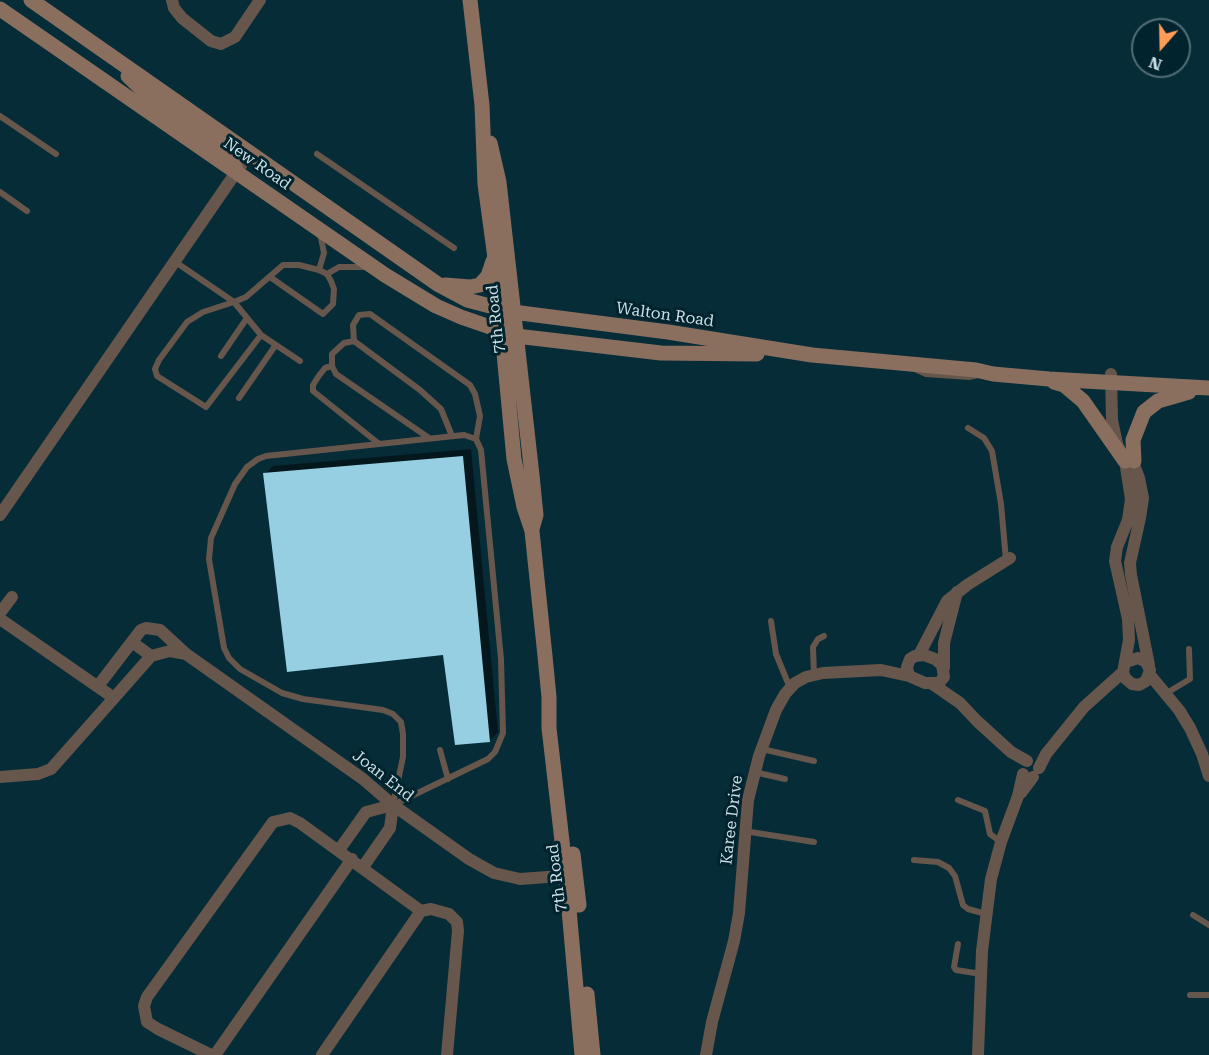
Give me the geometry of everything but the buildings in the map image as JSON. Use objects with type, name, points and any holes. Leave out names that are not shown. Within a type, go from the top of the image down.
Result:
[{"type":"main road","name":"New Road","points":[[31,0],[439,285],[467,300],[506,310]]},
{"type":"main road","name":"7th Road","points":[[470,0],[482,105],[485,184],[495,258],[506,310]]},
{"type":"main road","name":"New Road","points":[[0,9],[376,269],[460,318],[509,334]]},
{"type":"main road","points":[[113,57],[130,80],[147,95],[227,150],[232,156],[236,171]]},
{"type":"main road","name":"7th Road","points":[[482,105],[499,182],[506,310],[532,475],[536,515],[532,531],[549,697],[549,728],[571,876],[593,1055]]},
{"type":"main road","points":[[439,285],[470,287],[480,285],[488,276],[495,258]]},
{"type":"main road","name":"Walton Road","points":[[506,310],[668,332],[812,355],[982,370],[1207,385]]},
{"type":"main road","name":"Walton Road","points":[[509,334],[662,352],[812,355]]},
{"type":"main road","name":"Walton Road","points":[[982,370],[1049,379],[1114,379]]},
{"type":"main road","points":[[1049,379],[1064,386],[1083,401],[1129,461]]},
{"type":"main road","points":[[1129,461],[1133,440],[1144,412],[1158,400],[1207,385]]},
{"type":"main road","name":"7th Road","points":[[571,876],[582,1055]]},
{"type":"street","points":[[172,0],[174,8],[182,18],[212,41],[221,44],[235,37],[260,0]]},
{"type":"street","points":[[0,515],[250,152]]},
{"type":"street","points":[[1101,691],[1146,681],[1149,670],[1130,569],[1143,498],[1129,461],[1117,444],[1112,420],[1114,379]]},
{"type":"street","points":[[1134,479],[1128,520],[1117,547],[1115,561],[1128,619],[1129,640],[1124,667],[1125,678],[1134,684],[1166,696]]},
{"type":"street","points":[[919,655],[947,601],[1008,559]]},
{"type":"street","points":[[1117,570],[1130,569]]},
{"type":"street","points":[[931,683],[939,683],[944,673],[944,643],[957,592]]},
{"type":"street","points":[[0,613],[12,597]]},
{"type":"street","points":[[0,619],[114,698]]},
{"type":"street","name":"Joan End","points":[[132,642],[141,630],[146,628],[153,628],[172,639],[186,654],[363,778],[393,805],[469,859],[494,873],[520,879],[571,876]]},
{"type":"street","points":[[933,628],[946,632]]},
{"type":"street","points":[[98,686],[132,642],[151,657]]},
{"type":"street","points":[[0,777],[38,774],[51,769],[151,657],[170,651],[186,654]]},
{"type":"street","points":[[909,670],[912,657],[919,655],[940,661],[960,703]]},
{"type":"street","points":[[978,1055],[981,974],[991,879],[1001,842],[1029,768],[1046,754],[1084,706],[1124,667],[1138,658],[1179,710],[1190,728],[1209,776]]},
{"type":"street","points":[[790,688],[806,677],[814,675],[854,670],[909,670],[960,703],[1029,768]]},
{"type":"street","name":"Karee Drive","points":[[706,1055],[712,1022],[734,941],[740,896],[744,831],[754,772],[776,710],[790,688]]},
{"type":"street","points":[[339,850],[366,812],[393,805],[390,828],[363,867]]},
{"type":"street","points":[[211,1055],[173,1038],[147,1022],[144,1006],[147,997],[273,822],[290,818],[352,859],[421,911]]},
{"type":"street","points":[[215,1055],[352,859]]},
{"type":"street","points":[[322,1055],[421,911],[431,909],[449,914],[457,922],[459,931],[447,1055]]},
{"type":"lane","points":[[0,116],[56,154]]},
{"type":"lane","points":[[317,154],[454,248]]},
{"type":"lane","points":[[0,192],[27,211]]},
{"type":"lane","points":[[318,229],[324,253],[319,270]]},
{"type":"lane","points":[[174,261],[234,302],[261,335],[300,361]]},
{"type":"lane","points":[[261,335],[206,407],[157,376],[155,369],[159,360],[187,322],[203,312],[246,297],[283,265],[299,265],[327,274],[334,289],[333,304],[323,314],[270,277]]},
{"type":"lane","points":[[327,274],[339,267],[376,269]]},
{"type":"lane","points":[[393,805],[488,759],[495,752],[503,733],[501,659],[481,450],[476,439],[480,416],[476,394],[470,385],[370,314],[359,315],[353,325],[354,341],[420,390],[441,409],[452,436]]},
{"type":"lane","points":[[220,356],[247,318]]},
{"type":"lane","points":[[354,341],[344,344],[332,354],[332,366],[336,374],[429,438]]},
{"type":"lane","points":[[239,398],[275,346]]},
{"type":"lane","points":[[332,366],[325,369],[318,377],[313,385],[314,391],[378,443]]},
{"type":"lane","points":[[968,428],[984,438],[992,451],[1008,559]]},
{"type":"lane","points":[[393,805],[403,757],[401,722],[393,714],[383,710],[324,703],[282,693],[240,669],[229,658],[224,648],[209,559],[211,538],[235,484],[247,467],[266,456],[464,435],[476,439]]},
{"type":"lane","points":[[771,621],[776,654],[790,688]]},
{"type":"lane","points":[[814,675],[813,647],[818,639],[824,636]]},
{"type":"lane","points":[[1166,696],[1190,679],[1189,649]]},
{"type":"lane","points":[[761,748],[813,761]]},
{"type":"lane","points":[[440,750],[448,779]]},
{"type":"lane","points":[[754,772],[784,779]]},
{"type":"lane","points":[[958,800],[985,811],[990,834],[1001,842]]},
{"type":"lane","points":[[744,831],[814,842]]},
{"type":"lane","points":[[914,860],[938,862],[949,868],[955,876],[963,905],[987,915]]},
{"type":"lane","points":[[1193,915],[1209,925]]},
{"type":"lane","points":[[958,944],[954,967],[956,970],[981,974]]},
{"type":"lane","points":[[1190,995],[1209,995]]}]
